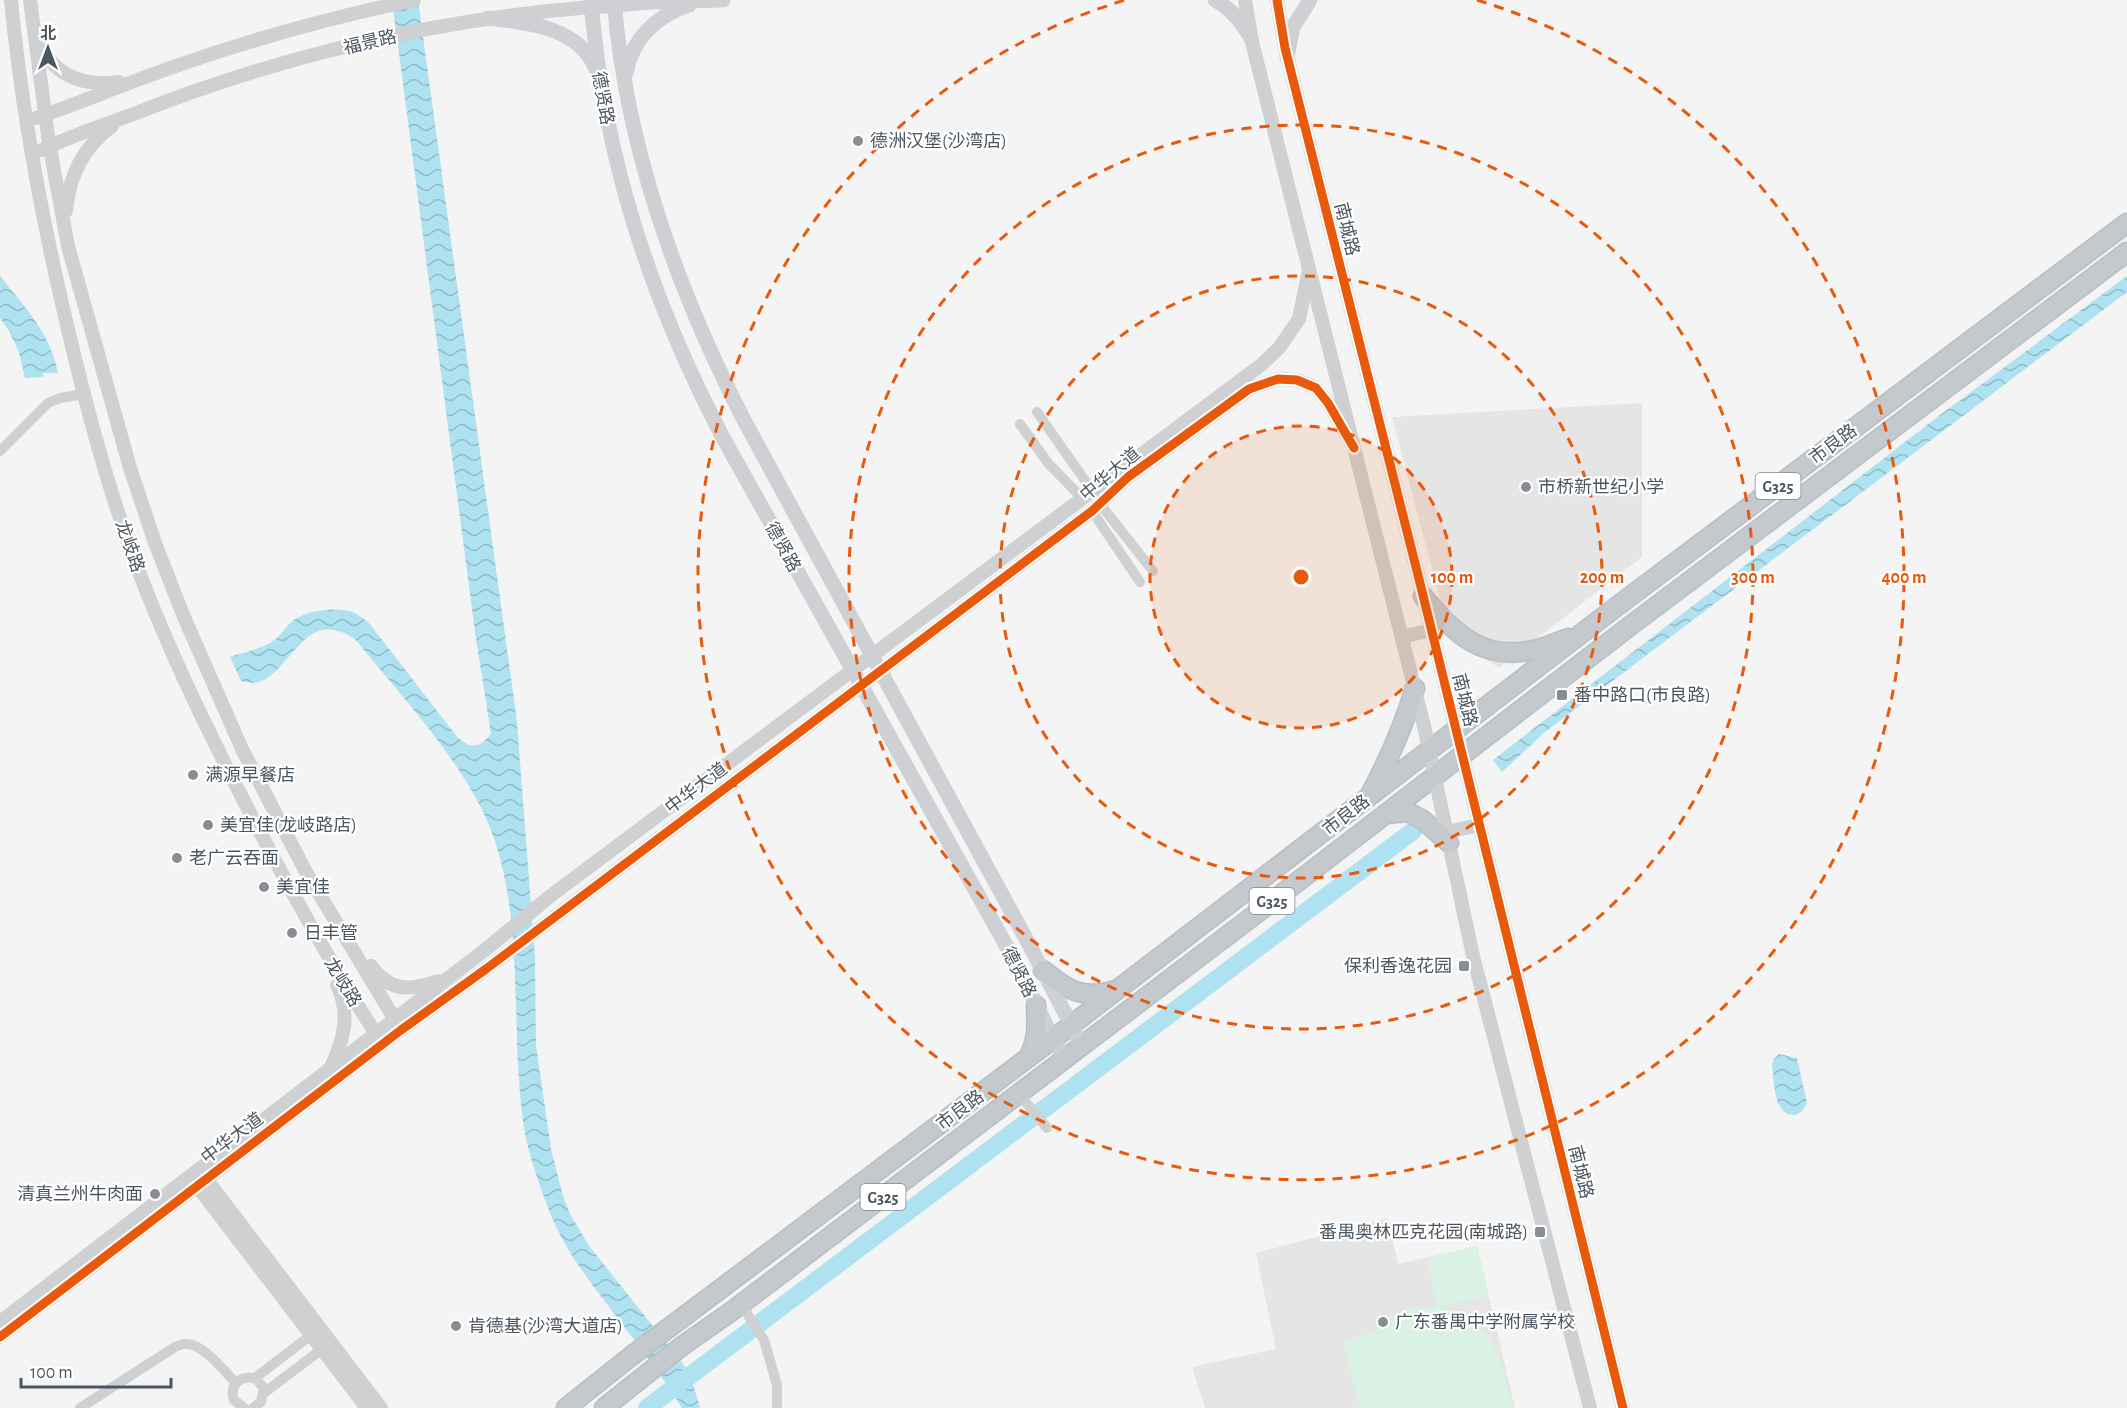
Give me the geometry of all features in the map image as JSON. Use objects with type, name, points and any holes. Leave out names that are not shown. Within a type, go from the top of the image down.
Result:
[{"type":"highway","name":"市良路","points":[[566,1408],[630,1357],[1053,1040],[1581,634],[2127,223]]},
{"type":"highway","name":"市良路","points":[[604,1408],[682,1346],[743,1309],[1023,1098],[1065,1059],[1630,626],[2127,252]]},
{"type":"highway","points":[[1423,596],[1455,632],[1478,645],[1499,653],[1533,650],[1581,634]]},
{"type":"highway","points":[[1368,798],[1395,747],[1415,688]]},
{"type":"highway","points":[[1386,814],[1408,812],[1448,837]]},
{"type":"highway","points":[[1043,970],[1061,985],[1074,992],[1099,994],[1119,989]]},
{"type":"highway","points":[[1027,1059],[1036,1041],[1036,1005]]},
{"type":"main road","name":"福景路","points":[[592,3],[723,0]]},
{"type":"main road","points":[[1215,0],[1242,22],[1251,38]]},
{"type":"main road","points":[[1287,57],[1293,27],[1310,0]]},
{"type":"main road","points":[[624,82],[629,57],[637,42],[651,26],[666,14],[702,1]]},
{"type":"main road","name":"德贤路","points":[[614,2],[624,82],[641,160],[658,223],[701,331],[740,412],[1082,1046]]},
{"type":"main road","name":"德贤路","points":[[592,3],[600,79],[609,132],[628,209],[677,341],[722,434],[1016,963],[1053,1040],[1065,1059]]},
{"type":"main road","points":[[488,18],[535,25],[559,33],[572,41],[592,61],[600,79]]},
{"type":"street","name":"龙岐路","points":[[11,0],[26,122],[49,248],[84,394],[122,523],[161,627],[224,763],[309,923],[379,1039]]},
{"type":"street","name":"龙岐路","points":[[30,0],[49,146],[80,294],[130,468],[172,590],[242,749],[306,872],[398,1025]]},
{"type":"street","name":"福景路","points":[[26,122],[228,49],[414,0]]},
{"type":"street","points":[[1245,0],[1251,38],[1415,688],[1473,956],[1590,1408]]},
{"type":"street","name":"南城路","points":[[1277,0],[1287,57],[1423,596],[1623,1408]]},
{"type":"street","name":"福景路","points":[[32,156],[49,146],[237,76],[393,36],[488,18],[592,3]]},
{"type":"street","points":[[32,17],[40,43],[51,61],[78,80],[85,83],[109,83],[151,75]]},
{"type":"street","points":[[65,228],[68,195],[76,169],[93,142],[127,116]]},
{"type":"street","name":"中华大道","points":[[398,1025],[449,978],[549,897],[908,629],[1128,477],[1246,385],[1261,365],[1279,348],[1299,320],[1309,270]]},
{"type":"street","name":"中华大道","points":[[1246,385],[1278,379],[1298,380],[1316,388],[1328,403],[1354,447]]},
{"type":"street","points":[[0,451],[48,404],[60,398],[84,394]]},
{"type":"street","points":[[1037,412],[1140,582]]},
{"type":"street","points":[[1020,424],[1048,463],[1092,502],[1153,571]]},
{"type":"street","name":"中华大道","points":[[0,1322],[198,1178],[398,1025],[489,966],[917,643],[1092,502]]},
{"type":"street","points":[[908,629],[917,643]]},
{"type":"street","points":[[1402,637],[1431,630]]},
{"type":"street","points":[[1448,837],[1479,825]]},
{"type":"street","points":[[333,916],[380,978],[390,985],[412,988],[449,978]]},
{"type":"street","points":[[309,923],[344,1003],[346,1013],[343,1038],[329,1070]]},
{"type":"street","name":"中华大道","points":[[0,1337],[329,1070],[379,1039]]},
{"type":"street","points":[[1023,1098],[1047,1128]]},
{"type":"street","points":[[198,1178],[311,1335],[367,1408]]},
{"type":"street","points":[[198,1178],[381,1408]]},
{"type":"street","points":[[743,1309],[764,1340],[777,1385],[777,1408]]},
{"type":"street","points":[[255,1378],[311,1335]]},
{"type":"street","points":[[80,1408],[175,1347],[189,1344],[200,1348],[236,1383]]},
{"type":"street","points":[[261,1403],[322,1349]]},
{"type":"street","points":[[244,1408],[237,1404],[232,1395],[236,1383],[246,1377],[255,1378],[262,1384],[261,1403]]},
{"type":"shaded area","name":"市桥新世纪小学","points":[[1642,403],[1642,557],[1499,668],[1449,633],[1392,417]]},
{"type":"shaded area","name":"广东番禺中学附属学校","points":[[1388,1218],[1398,1264],[1477,1246],[1515,1408],[1205,1408],[1192,1367],[1276,1349],[1256,1253]]},
{"type":"green space","points":[[1477,1246],[1489,1295],[1440,1307],[1467,1317],[1487,1335],[1499,1357],[1513,1408],[1360,1408],[1343,1341],[1371,1333],[1408,1309],[1438,1307],[1427,1258]]},
{"type":"water","points":[[392,0],[418,0],[517,722],[535,957],[536,1045],[551,1149],[563,1196],[571,1216],[590,1247],[690,1374],[700,1408],[682,1408],[577,1263],[560,1235],[547,1205],[528,1148],[523,1125],[515,970],[508,898],[491,830],[465,780],[430,730],[355,639],[342,632],[330,630],[312,634],[271,675],[255,683],[241,681],[230,657],[270,643],[291,622],[306,614],[328,610],[349,611],[369,623],[458,738],[476,746],[491,734],[475,632]]},
{"type":"water","points":[[0,276],[43,333],[58,373],[43,373],[43,377],[25,378],[19,352],[0,318]]},
{"type":"water","points":[[2127,276],[2127,292],[1545,732],[1502,772],[1493,760],[1940,415]]},
{"type":"water","points":[[1779,1054],[1797,1058],[1807,1103],[1802,1111],[1795,1115],[1786,1113],[1778,1103],[1772,1064]]},
{"type":"waterway","points":[[647,1408],[1413,831]]},
{"type":"cycle path","points":[[1277,0],[1285,48],[1417,571],[1623,1408]]},
{"type":"cycle path","points":[[0,1337],[401,1030],[486,969],[1092,511],[1128,477],[1249,389],[1278,379],[1297,380],[1316,388],[1328,403],[1354,448]]},
{"type":"place","name":"德洲汉堡(沙湾店)","points":[[858,141]]},
{"type":"place","name":"市桥新世纪小学","points":[[1526,487]]},
{"type":"place","name":"番中路口(市良路)","points":[[1562,695]]},
{"type":"place","name":"满源早餐店","points":[[193,775]]},
{"type":"place","name":"美宜佳(龙岐路店)","points":[[208,825]]},
{"type":"place","name":"老广云吞面","points":[[177,858]]},
{"type":"place","name":"美宜佳","points":[[264,887]]},
{"type":"place","name":"日丰管","points":[[292,933]]},
{"type":"place","name":"保利香逸花园","points":[[1464,966]]},
{"type":"place","name":"清真兰州牛肉面","points":[[155,1194]]},
{"type":"place","name":"番禺奥林匹克花园(南城路)","points":[[1540,1232]]},
{"type":"place","name":"广东番禺中学附属学校","points":[[1383,1322]]},
{"type":"place","name":"肯德基(沙湾大道店)","points":[[456,1326]]}]
